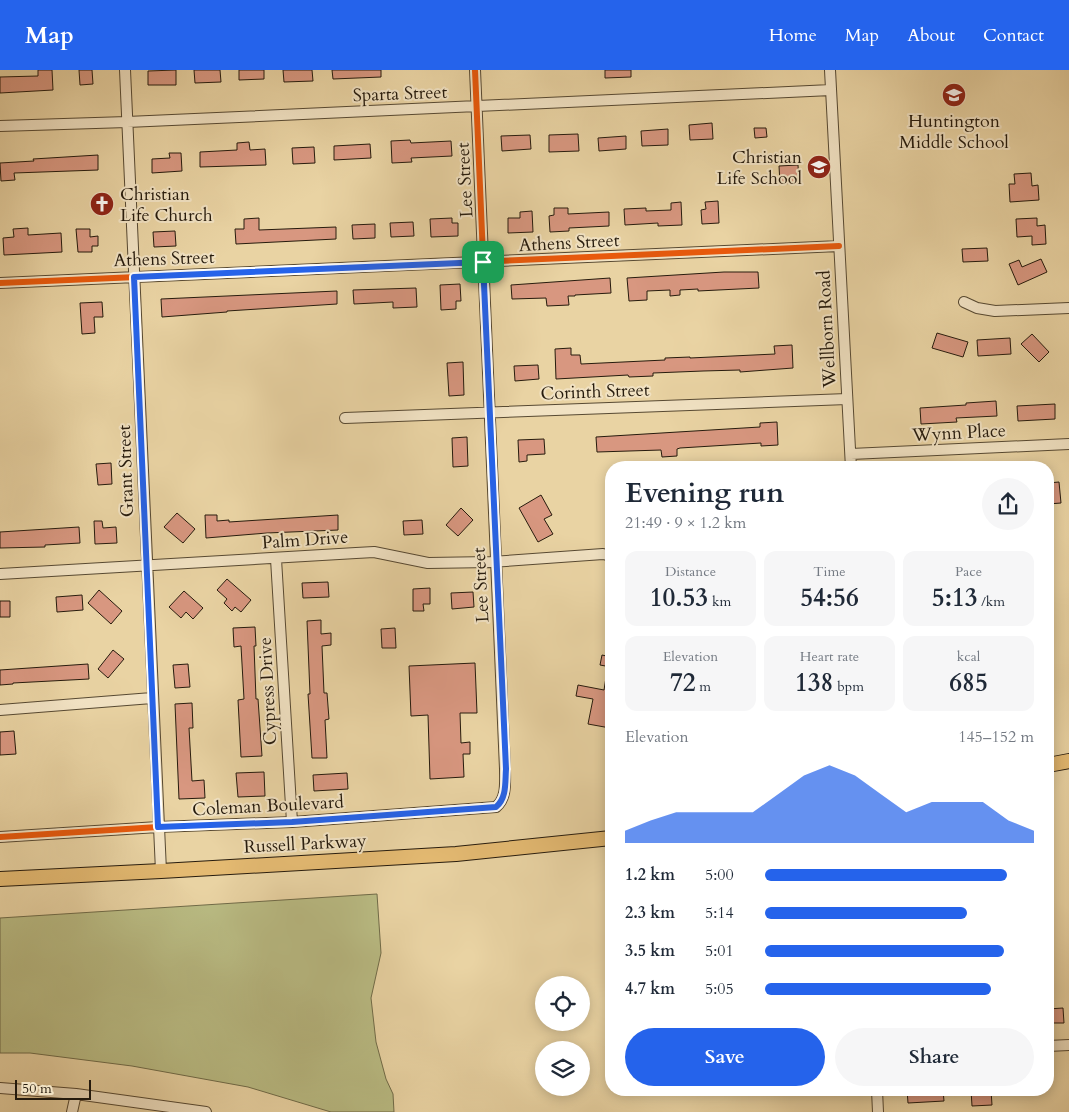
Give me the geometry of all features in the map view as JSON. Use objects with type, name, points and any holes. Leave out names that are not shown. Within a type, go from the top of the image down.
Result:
[{"type":"main road","points":[[1054,764],[1069,761]]},
{"type":"main road","name":"Russell Parkway","points":[[0,879],[456,854],[605,839]]},
{"type":"street","name":"Grant Street","points":[[125,70],[161,871]]},
{"type":"street","name":"Lee Street","points":[[475,70],[506,769]]},
{"type":"street","name":"Wellborn Road","points":[[830,70],[846,399],[851,461]]},
{"type":"street","name":"Sparta Street","points":[[0,126],[476,107],[831,90]]},
{"type":"street","name":"Athens Street","points":[[0,283],[839,246]]},
{"type":"street","points":[[964,302],[977,308],[995,312],[1069,308]]},
{"type":"street","name":"Corinth Street","points":[[345,418],[846,399]]},
{"type":"street","name":"Wynn Place","points":[[851,454],[1069,444]]},
{"type":"street","name":"Palm Drive","points":[[0,574],[374,552],[428,563],[496,562],[605,554]]},
{"type":"street","name":"Cypress Drive","points":[[276,559],[292,822]]},
{"type":"street","points":[[0,710],[152,698]]},
{"type":"street","name":"Coleman Boulevard","points":[[0,837],[158,827],[292,822],[496,807],[501,803],[504,794],[506,769]]},
{"type":"street","points":[[1054,1046],[1069,1045]]},
{"type":"street","points":[[0,1088],[76,1094],[206,1112]]},
{"type":"street","points":[[72,1112],[76,1094]]},
{"type":"street","points":[[877,1096],[878,1112]]},
{"type":"green space","points":[[377,894],[381,953],[371,998],[376,1042],[386,1079],[393,1094],[394,1112],[331,1112],[248,1087],[132,1066],[30,1053],[0,1053],[0,918]]},
{"type":"building","points":[[38,70],[52,70],[53,90],[0,93],[0,77],[38,76]]},
{"type":"building","points":[[79,70],[92,70],[93,84],[80,85]]},
{"type":"building","points":[[176,70],[176,85],[148,85],[148,71]]},
{"type":"building","points":[[194,70],[220,70],[221,82],[195,83]]},
{"type":"building","points":[[239,70],[264,70],[264,79],[239,80]]},
{"type":"building","points":[[283,70],[312,70],[313,81],[284,82]]},
{"type":"building","points":[[332,70],[381,70],[381,77],[333,79]]},
{"type":"building","points":[[605,70],[631,70],[631,77],[605,78]]},
{"type":"building","points":[[712,123],[713,139],[690,140],[689,125]]},
{"type":"building","points":[[754,128],[766,128],[767,137],[755,138]]},
{"type":"building","points":[[668,129],[668,145],[642,146],[641,131]]},
{"type":"building","points":[[578,134],[579,151],[549,152],[549,135]]},
{"type":"building","points":[[530,135],[531,149],[502,151],[501,136]]},
{"type":"building","points":[[626,136],[626,149],[599,151],[598,138]]},
{"type":"building","points":[[410,140],[411,143],[451,141],[452,156],[411,158],[412,162],[392,163],[391,141]]},
{"type":"building","points":[[249,142],[250,150],[265,149],[266,165],[200,167],[200,152],[237,150],[237,143]]},
{"type":"building","points":[[370,144],[371,158],[334,160],[334,146]]},
{"type":"building","points":[[314,147],[315,163],[293,164],[292,148]]},
{"type":"building","points":[[169,153],[181,153],[182,171],[152,173],[152,159],[170,158]]},
{"type":"building","points":[[98,155],[98,170],[14,173],[15,180],[1,181],[0,163]]},
{"type":"building","points":[[798,165],[799,183],[780,184],[779,166]]},
{"type":"building","points":[[1031,173],[1032,186],[1038,185],[1039,200],[1010,202],[1009,184],[1015,184],[1014,174]]},
{"type":"building","points":[[718,201],[719,223],[702,224],[701,210],[706,209],[705,202]]},
{"type":"building","points":[[681,202],[682,225],[658,226],[658,223],[625,225],[624,209],[646,208],[646,211],[671,210],[671,203]]},
{"type":"building","points":[[554,208],[568,208],[568,214],[609,212],[609,226],[569,228],[569,231],[550,232],[549,216],[554,215]]},
{"type":"building","points":[[532,211],[533,232],[508,233],[508,218],[520,218],[520,212]]},
{"type":"building","points":[[259,218],[259,230],[336,227],[336,239],[236,244],[235,229],[244,229],[244,219]]},
{"type":"building","points":[[452,218],[452,223],[458,223],[458,236],[431,237],[430,219]]},
{"type":"building","points":[[1037,218],[1037,226],[1045,225],[1046,244],[1032,245],[1032,236],[1017,237],[1016,219]]},
{"type":"building","points":[[413,222],[414,236],[391,237],[390,223]]},
{"type":"building","points":[[375,224],[375,238],[353,239],[352,225]]},
{"type":"building","points":[[28,228],[28,235],[61,233],[62,252],[4,255],[3,238],[14,237],[13,229]]},
{"type":"building","points":[[76,229],[90,229],[90,237],[98,236],[98,246],[92,246],[92,252],[78,252]]},
{"type":"building","points":[[175,231],[176,246],[154,247],[153,232]]},
{"type":"building","points":[[987,248],[988,261],[963,262],[962,249]]},
{"type":"building","points":[[1041,259],[1047,272],[1018,285],[1009,264],[1019,260],[1022,267]]},
{"type":"building","points":[[724,272],[758,272],[759,288],[680,290],[680,295],[670,296],[670,290],[647,291],[647,300],[629,301],[627,278]]},
{"type":"building","points":[[610,278],[611,293],[568,296],[569,305],[547,306],[546,298],[512,299],[511,285]]},
{"type":"building","points":[[460,284],[461,301],[456,301],[456,309],[441,310],[440,285]]},
{"type":"building","points":[[416,288],[417,307],[393,308],[393,302],[354,304],[353,290]]},
{"type":"building","points":[[337,291],[337,304],[162,317],[161,299]]},
{"type":"building","points":[[102,302],[103,317],[94,317],[95,333],[82,334],[80,303]]},
{"type":"building","points":[[937,333],[968,342],[963,357],[932,348]]},
{"type":"building","points":[[1032,334],[1049,352],[1039,362],[1021,344]]},
{"type":"building","points":[[1010,338],[1011,354],[978,356],[977,340]]},
{"type":"building","points":[[792,345],[793,368],[740,372],[740,370],[703,371],[653,373],[653,376],[629,377],[628,375],[556,379],[555,349],[571,348],[571,355],[580,355],[581,364],[665,360],[665,358],[775,354],[774,346]]},
{"type":"building","points":[[463,362],[464,395],[449,396],[447,363]]},
{"type":"building","points":[[538,365],[539,379],[515,381],[514,366]]},
{"type":"building","points":[[996,401],[997,416],[956,418],[957,422],[921,424],[920,408]]},
{"type":"building","points":[[1055,404],[1055,419],[1018,421],[1017,406]]},
{"type":"building","points":[[777,422],[778,445],[761,446],[761,443],[680,448],[677,449],[677,456],[662,457],[661,450],[597,452],[596,437],[760,427],[760,423]]},
{"type":"building","points":[[467,437],[468,466],[453,467],[452,438]]},
{"type":"building","points":[[544,439],[545,454],[527,455],[527,461],[519,462],[518,440]]},
{"type":"building","points":[[111,463],[112,484],[98,485],[96,464]]},
{"type":"building","points":[[1054,482],[1059,482],[1061,503],[1054,504]]},
{"type":"building","points":[[541,495],[552,515],[544,519],[553,534],[538,542],[519,508]]},
{"type":"building","points":[[461,508],[473,520],[458,536],[446,525]]},
{"type":"building","points":[[177,513],[195,529],[183,543],[164,527]]},
{"type":"building","points":[[205,515],[217,515],[217,521],[229,520],[229,522],[338,515],[338,530],[206,538]]},
{"type":"building","points":[[422,520],[423,534],[404,535],[403,521]]},
{"type":"building","points":[[94,521],[102,521],[103,528],[116,527],[117,543],[95,544]]},
{"type":"building","points":[[79,527],[80,543],[45,545],[45,547],[0,548],[0,532]]},
{"type":"building","points":[[227,579],[251,600],[241,612],[235,607],[232,611],[224,603],[227,599],[217,590]]},
{"type":"building","points":[[328,582],[329,597],[303,598],[302,583]]},
{"type":"building","points":[[430,588],[430,604],[423,604],[424,611],[413,611],[413,589]]},
{"type":"building","points":[[99,590],[122,611],[111,624],[88,603]]},
{"type":"building","points":[[184,591],[203,608],[193,619],[186,612],[181,618],[169,607]]},
{"type":"building","points":[[473,592],[474,607],[452,609],[451,593]]},
{"type":"building","points":[[82,595],[83,610],[57,612],[56,597]]},
{"type":"building","points":[[0,601],[10,601],[10,617],[0,617]]},
{"type":"building","points":[[321,620],[321,634],[331,633],[331,645],[322,646],[324,693],[327,693],[329,719],[325,720],[327,758],[312,758],[308,694],[310,694],[307,621]]},
{"type":"building","points":[[255,627],[256,699],[258,699],[262,756],[241,757],[238,700],[244,699],[241,646],[234,647],[233,628]]},
{"type":"building","points":[[395,628],[396,648],[382,648],[381,629]]},
{"type":"building","points":[[113,650],[124,659],[108,678],[98,669]]},
{"type":"building","points":[[602,655],[605,656],[605,666],[600,665]]},
{"type":"building","points":[[475,663],[477,713],[460,713],[461,743],[470,742],[470,754],[463,754],[464,777],[430,779],[428,715],[411,716],[409,666]]},
{"type":"building","points":[[88,664],[89,679],[0,685],[0,670]]},
{"type":"building","points":[[188,664],[190,687],[175,688],[173,665]]},
{"type":"building","points":[[605,684],[605,727],[588,724],[593,699],[576,696],[578,685],[604,690]]},
{"type":"building","points":[[192,703],[193,728],[189,728],[192,781],[204,780],[205,798],[179,799],[175,704]]},
{"type":"building","points":[[14,731],[16,754],[0,755],[0,732]]},
{"type":"building","points":[[264,772],[265,796],[238,797],[236,773]]},
{"type":"building","points":[[347,773],[348,789],[314,791],[313,775]]},
{"type":"building","points":[[1063,1008],[1064,1023],[1054,1023],[1054,1009]]},
{"type":"building","points":[[907,1096],[944,1096],[944,1101],[908,1103]]},
{"type":"building","points":[[971,1096],[991,1096],[992,1105],[972,1106]]},
{"type":"cycle path","points":[[0,837],[158,827],[292,822],[496,807],[500,803],[505,790],[505,769],[475,70]]},
{"type":"cycle path","points":[[0,283],[839,246]]},
{"type":"place","name":"Huntington Middle School","points":[[954,95]]},
{"type":"place","name":"Christian Life School","points":[[819,167]]},
{"type":"place","name":"Christian Life Church","points":[[102,204]]},
{"type":"route","points":[[483,262],[506,769],[504,794],[501,803],[496,807],[292,822],[158,827],[134,277],[483,262]]}]
